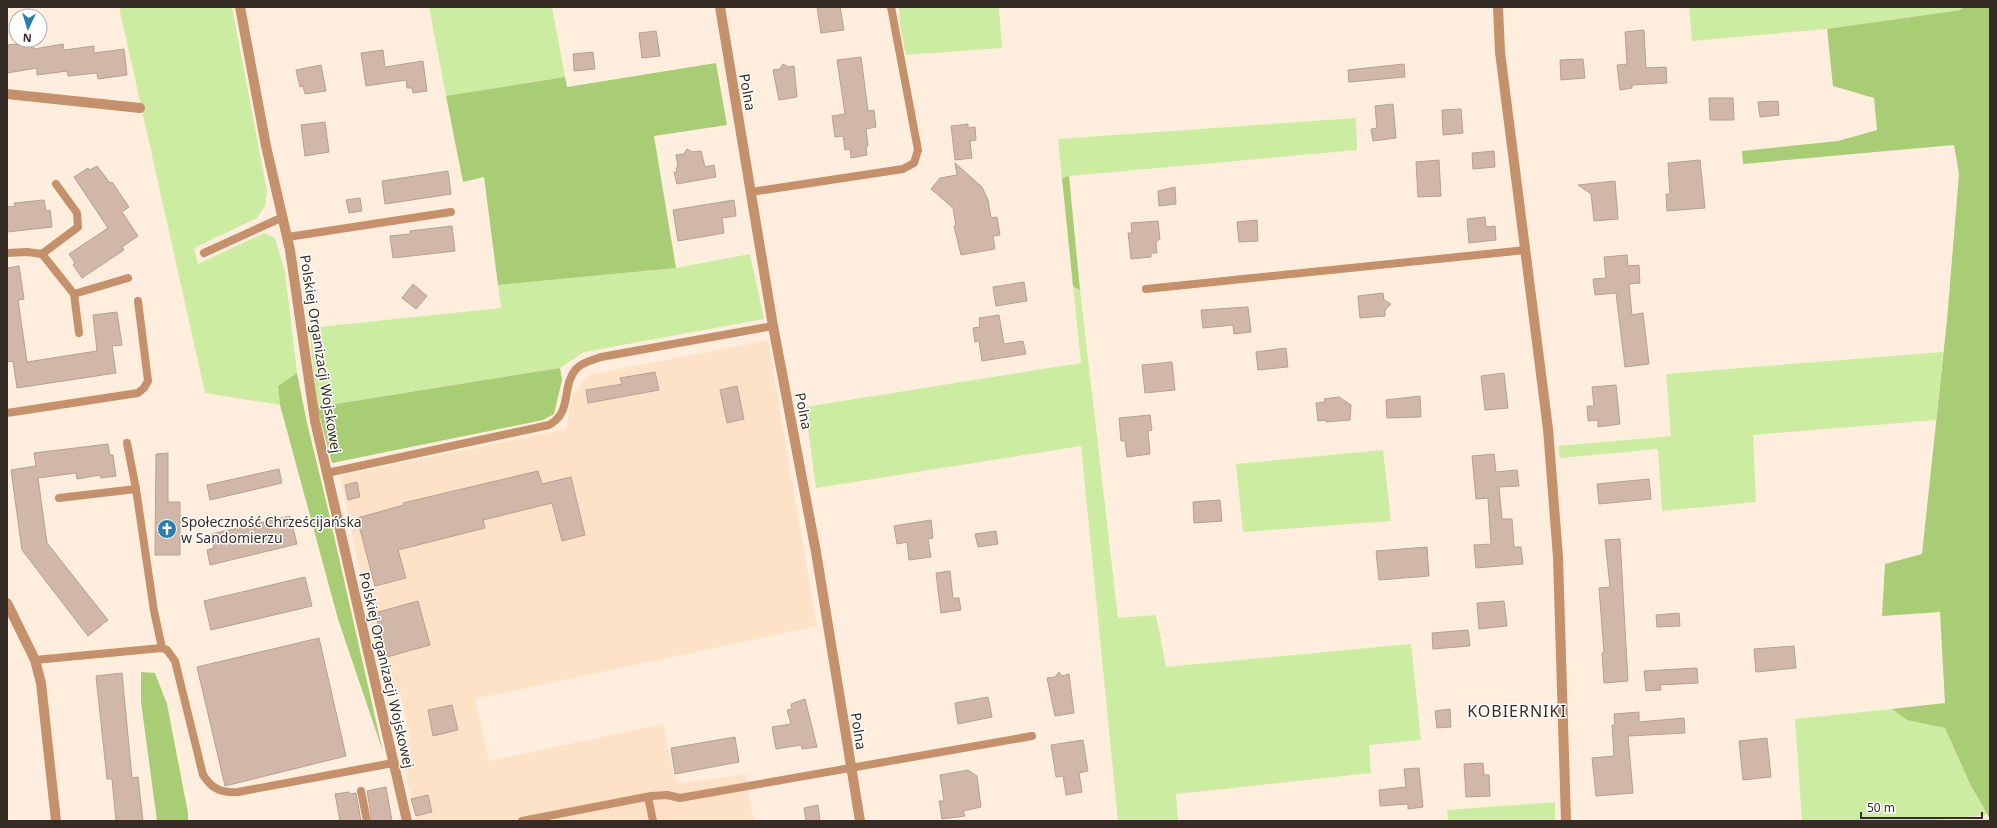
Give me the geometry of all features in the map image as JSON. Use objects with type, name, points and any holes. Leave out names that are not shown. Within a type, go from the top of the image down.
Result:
[{"type":"street","name":"Polskiej Organizacji Wojskowej","points":[[240,7],[266,146],[288,237],[315,421],[407,821]]},
{"type":"street","name":"Polna","points":[[720,7],[774,326],[816,552],[860,821]]},
{"type":"street","points":[[1498,7],[1500,52],[1548,428],[1558,557],[1566,821]]},
{"type":"street","points":[[7,94],[140,108]]},
{"type":"street","points":[[7,603],[36,660],[41,683],[56,821]]},
{"type":"lane","points":[[751,192],[903,169],[914,163],[918,150],[891,7]]},
{"type":"lane","points":[[42,254],[78,227],[77,213],[56,184]]},
{"type":"lane","points":[[288,237],[451,212]]},
{"type":"lane","points":[[204,253],[283,217]]},
{"type":"lane","points":[[1146,289],[1526,250]]},
{"type":"lane","points":[[7,253],[27,252],[42,254],[74,294],[79,332]]},
{"type":"lane","points":[[74,294],[128,278]]},
{"type":"lane","points":[[7,413],[138,393],[144,388],[148,381],[138,301]]},
{"type":"lane","points":[[327,473],[549,425],[558,421],[563,411],[570,380],[576,369],[586,362],[601,357],[774,326]]},
{"type":"lane","points":[[128,443],[154,611],[162,648]]},
{"type":"lane","points":[[59,498],[136,489]]},
{"type":"lane","points":[[36,660],[162,648],[167,650],[175,661],[203,776],[213,788],[221,792],[238,792],[393,763]]},
{"type":"lane","points":[[522,821],[648,797],[667,795],[680,798],[829,773],[851,767],[1032,736]]},
{"type":"lane","points":[[361,791],[367,821]]},
{"type":"lane","points":[[648,797],[653,821]]},
{"type":"shaded area","points":[[768,340],[817,626],[475,699],[489,761],[663,724],[676,784],[745,774],[754,821],[414,821],[416,816],[397,742],[410,739],[400,693],[386,696],[340,476],[566,429],[572,396],[589,375]]},
{"type":"green space","points":[[119,7],[232,7],[267,191],[265,206],[257,218],[194,248],[198,264],[264,233],[275,238],[285,272],[297,373],[278,386],[280,405],[205,393]]},
{"type":"green space","points":[[429,7],[552,7],[565,77],[446,96]]},
{"type":"green space","points":[[899,7],[999,7],[1002,48],[906,55],[900,26]]},
{"type":"green space","points":[[1689,7],[1963,7],[1961,10],[1827,29],[1692,41]]},
{"type":"green space","points":[[1963,7],[1990,7],[1990,819],[1971,786],[1945,728],[1907,720],[1892,709],[1945,703],[1940,612],[1882,616],[1885,564],[1922,554],[1947,320],[1959,174],[1954,145],[1743,164],[1742,151],[1838,141],[1877,130],[1874,98],[1833,86],[1827,29],[1961,10]]},
{"type":"green space","points":[[716,63],[727,125],[654,136],[676,268],[498,285],[484,177],[463,182],[446,96],[565,77],[567,87]]},
{"type":"green space","points":[[1356,118],[1357,150],[1069,176],[1062,178],[1058,139]]},
{"type":"green space","points":[[1069,176],[1080,290],[1073,286],[1062,178]]},
{"type":"green space","points":[[750,254],[764,319],[584,352],[560,368],[317,407],[309,328],[501,308],[498,285],[676,268]]},
{"type":"green space","points":[[1073,286],[1080,290],[1118,618],[1156,615],[1166,667],[1411,644],[1421,740],[1369,745],[1371,773],[1176,794],[1178,821],[1118,821],[1081,446],[816,488],[805,407],[1081,363]]},
{"type":"green space","points":[[1943,352],[1936,420],[1753,435],[1756,502],[1662,511],[1658,449],[1560,458],[1558,446],[1671,436],[1666,374]]},
{"type":"green space","points":[[560,368],[562,380],[554,414],[543,420],[332,463],[317,407]]},
{"type":"green space","points":[[297,373],[307,423],[383,752],[338,619],[280,405],[278,386]]},
{"type":"green space","points":[[1383,450],[1391,521],[1243,532],[1236,464]]},
{"type":"green space","points":[[141,672],[155,673],[167,704],[188,813],[188,821],[157,821],[141,702]]},
{"type":"green space","points":[[1892,709],[1907,720],[1945,728],[1971,786],[1987,815],[1925,821],[1802,821],[1795,719]]},
{"type":"green space","points":[[1555,802],[1555,821],[1448,821],[1447,810]]},
{"type":"building","points":[[817,7],[840,7],[844,30],[821,33]]},
{"type":"building","points":[[1644,30],[1646,68],[1666,67],[1667,83],[1632,85],[1632,88],[1620,90],[1617,65],[1627,64],[1625,32]]},
{"type":"building","points":[[656,31],[660,56],[642,58],[639,33]]},
{"type":"building","points":[[63,44],[64,50],[94,46],[94,53],[124,49],[127,75],[98,79],[97,73],[68,76],[67,71],[37,75],[37,68],[7,73],[7,45],[8,48],[34,49],[48,48],[48,47]]},
{"type":"building","points":[[383,50],[385,67],[423,61],[427,91],[413,93],[412,88],[407,88],[406,80],[366,86],[361,53]]},
{"type":"building","points":[[593,52],[595,69],[574,71],[573,54]]},
{"type":"building","points":[[861,57],[868,111],[874,110],[876,127],[866,129],[868,146],[866,147],[867,155],[851,158],[850,149],[845,150],[843,136],[835,137],[832,116],[845,114],[837,60]]},
{"type":"building","points":[[1583,59],[1585,78],[1561,80],[1560,60]]},
{"type":"building","points":[[783,64],[788,67],[794,66],[797,97],[779,100],[773,70],[780,69]]},
{"type":"building","points":[[1404,64],[1405,77],[1349,82],[1348,70]]},
{"type":"building","points":[[321,65],[326,91],[305,94],[303,86],[300,87],[296,70]]},
{"type":"building","points":[[1709,98],[1733,98],[1734,120],[1710,120]]},
{"type":"building","points":[[1778,101],[1779,115],[1760,117],[1758,102]]},
{"type":"building","points":[[1393,104],[1396,138],[1373,141],[1371,129],[1377,128],[1375,106]]},
{"type":"building","points":[[1461,109],[1463,133],[1443,135],[1442,110]]},
{"type":"building","points":[[325,122],[329,152],[305,156],[301,125]]},
{"type":"building","points":[[968,124],[968,128],[975,127],[976,140],[970,141],[972,158],[955,160],[951,126]]},
{"type":"building","points":[[687,149],[692,152],[701,151],[705,167],[714,165],[716,177],[677,184],[674,172],[677,172],[676,168],[678,167],[676,155],[684,154]]},
{"type":"building","points":[[1494,151],[1495,167],[1473,169],[1472,153]]},
{"type":"building","points":[[1439,160],[1441,196],[1418,197],[1416,162]]},
{"type":"building","points":[[1700,160],[1705,208],[1667,211],[1666,194],[1670,194],[1668,163]]},
{"type":"building","points":[[955,163],[982,187],[988,200],[991,218],[997,217],[1000,235],[993,236],[995,249],[961,255],[954,226],[956,225],[953,208],[931,189],[940,178],[957,175]]},
{"type":"building","points":[[97,166],[110,183],[112,182],[129,207],[122,212],[138,236],[122,247],[124,250],[82,278],[73,265],[75,263],[69,254],[108,228],[74,177],[88,168],[90,170]]},
{"type":"building","points":[[448,171],[451,194],[385,204],[382,181]]},
{"type":"building","points":[[1615,181],[1618,219],[1594,221],[1591,194],[1578,185]]},
{"type":"building","points":[[1175,187],[1176,204],[1159,206],[1158,191]]},
{"type":"building","points":[[360,198],[362,211],[349,213],[346,200]]},
{"type":"building","points":[[44,200],[46,211],[50,210],[52,227],[7,232],[7,207],[15,206],[14,203]]},
{"type":"building","points":[[734,200],[736,216],[722,218],[724,233],[678,241],[673,210]]},
{"type":"building","points":[[1485,217],[1486,227],[1495,226],[1496,240],[1469,243],[1467,219]]},
{"type":"building","points":[[1257,220],[1258,241],[1239,242],[1237,222]]},
{"type":"building","points":[[1158,221],[1160,239],[1156,242],[1157,253],[1151,253],[1151,257],[1131,259],[1128,233],[1132,233],[1131,223]]},
{"type":"building","points":[[452,226],[455,251],[393,258],[390,236],[410,234],[410,231]]},
{"type":"building","points":[[1627,255],[1628,266],[1639,265],[1640,283],[1629,284],[1632,315],[1643,313],[1649,364],[1625,367],[1616,293],[1595,295],[1593,279],[1606,278],[1604,257]]},
{"type":"building","points":[[19,266],[24,299],[18,300],[27,362],[97,351],[93,315],[117,312],[122,345],[112,346],[116,373],[17,388],[13,361],[7,362],[7,268]]},
{"type":"building","points":[[1024,282],[1027,301],[996,306],[993,287]]},
{"type":"building","points":[[413,284],[427,296],[416,309],[402,298]]},
{"type":"building","points":[[1383,293],[1384,300],[1391,304],[1385,310],[1385,316],[1360,318],[1358,296]]},
{"type":"building","points":[[1248,307],[1251,332],[1234,334],[1233,325],[1203,328],[1201,310]]},
{"type":"building","points":[[999,315],[1004,344],[1023,341],[1026,354],[982,361],[979,341],[975,342],[973,328],[980,327],[979,318]]},
{"type":"building","points":[[1286,348],[1288,367],[1258,370],[1256,352]]},
{"type":"building","points":[[1172,362],[1175,390],[1145,393],[1142,365]]},
{"type":"building","points":[[655,372],[659,390],[588,403],[586,390],[622,384],[620,378]]},
{"type":"building","points":[[1504,373],[1508,408],[1485,410],[1481,376]]},
{"type":"building","points":[[1616,385],[1620,424],[1598,427],[1598,420],[1588,421],[1587,406],[1594,406],[1592,387]]},
{"type":"building","points":[[737,386],[744,419],[727,423],[720,390]]},
{"type":"building","points":[[1420,396],[1421,417],[1387,418],[1386,400]]},
{"type":"building","points":[[1339,397],[1351,405],[1350,420],[1326,422],[1326,420],[1318,421],[1316,403],[1325,402],[1324,399]]},
{"type":"building","points":[[1150,415],[1152,430],[1148,431],[1150,454],[1127,457],[1125,441],[1121,441],[1119,418]]},
{"type":"building","points":[[108,444],[110,455],[113,455],[116,476],[101,478],[100,475],[77,479],[76,473],[38,478],[47,543],[108,620],[88,636],[22,550],[11,470],[36,466],[34,453]]},
{"type":"building","name":"Społeczność Chrześcijańska w Sandomierzu","points":[[168,453],[168,502],[180,502],[180,555],[155,555],[156,454]]},
{"type":"building","points":[[1494,454],[1496,472],[1517,470],[1519,486],[1499,487],[1502,519],[1512,519],[1514,547],[1521,547],[1523,564],[1476,568],[1474,545],[1491,544],[1488,498],[1476,499],[1472,456]]},
{"type":"building","points":[[279,469],[282,483],[210,500],[207,485]]},
{"type":"building","points":[[538,471],[542,484],[571,477],[585,535],[562,541],[552,503],[483,520],[485,528],[398,550],[406,578],[375,586],[357,518],[404,505],[403,503]]},
{"type":"building","points":[[1649,479],[1651,499],[1599,504],[1597,484]]},
{"type":"building","points":[[357,482],[360,497],[348,500],[345,485]]},
{"type":"building","points":[[1220,500],[1222,521],[1194,523],[1193,502]]},
{"type":"building","points":[[290,516],[297,544],[210,565],[207,550],[214,548],[211,534]]},
{"type":"building","points":[[931,520],[933,538],[928,539],[931,557],[909,560],[907,542],[897,544],[894,526]]},
{"type":"building","points":[[996,531],[998,544],[978,547],[975,534]]},
{"type":"building","points":[[1620,539],[1628,681],[1604,683],[1602,653],[1604,653],[1599,588],[1610,587],[1605,540]]},
{"type":"building","points":[[1427,547],[1429,576],[1379,580],[1376,551]]},
{"type":"building","points":[[950,571],[953,598],[959,598],[961,610],[941,613],[936,573]]},
{"type":"building","points":[[305,577],[312,606],[211,630],[204,601]]},
{"type":"building","points":[[418,601],[430,645],[387,657],[375,613]]},
{"type":"building","points":[[1504,601],[1507,626],[1479,629],[1477,603]]},
{"type":"building","points":[[1679,613],[1680,626],[1657,627],[1656,615]]},
{"type":"building","points":[[1468,630],[1470,646],[1433,649],[1432,633]]},
{"type":"building","points":[[319,638],[346,756],[225,786],[197,667]]},
{"type":"building","points":[[1794,646],[1796,668],[1756,672],[1754,649]]},
{"type":"building","points":[[1697,668],[1698,683],[1660,685],[1661,690],[1646,691],[1644,671]]},
{"type":"building","points":[[1059,672],[1062,676],[1069,674],[1074,713],[1055,716],[1047,678],[1055,677]]},
{"type":"building","points":[[122,673],[132,778],[138,777],[143,821],[116,821],[112,779],[107,779],[96,676]]},
{"type":"building","points":[[988,697],[992,717],[958,724],[955,703]]},
{"type":"building","points":[[805,699],[817,747],[802,749],[801,745],[776,749],[772,727],[791,724],[787,710],[792,709],[791,704]]},
{"type":"building","points":[[452,705],[458,730],[433,736],[428,710]]},
{"type":"building","points":[[1450,709],[1451,727],[1437,728],[1435,711]]},
{"type":"building","points":[[1639,712],[1639,722],[1684,718],[1685,733],[1628,736],[1633,793],[1596,796],[1592,758],[1614,756],[1612,725],[1615,725],[1614,714]]},
{"type":"building","points":[[735,737],[739,762],[675,774],[671,748]]},
{"type":"building","points":[[1767,738],[1771,777],[1743,780],[1739,741]]},
{"type":"building","points":[[1083,740],[1088,771],[1079,773],[1082,792],[1066,795],[1063,776],[1056,777],[1051,745]]},
{"type":"building","points":[[1483,763],[1484,775],[1489,775],[1490,796],[1466,797],[1464,764]]},
{"type":"building","points":[[1419,768],[1423,807],[1408,809],[1408,804],[1380,806],[1379,790],[1406,787],[1404,769]]},
{"type":"building","points":[[968,770],[977,776],[981,807],[963,811],[965,816],[942,819],[939,801],[944,801],[940,775]]},
{"type":"building","points":[[386,787],[392,821],[372,821],[367,791]]},
{"type":"building","points":[[349,792],[350,794],[356,793],[361,821],[340,821],[335,794]]},
{"type":"building","points":[[428,795],[432,812],[416,816],[411,799]]},
{"type":"building","points":[[818,805],[820,821],[806,821],[804,808]]},
{"type":"place","name":"Społeczność Chrześcijańska w Sandomierzu","points":[[167,529]]},
{"type":"district","name":"KOBIERNIKI","points":[[1517,711]]}]
